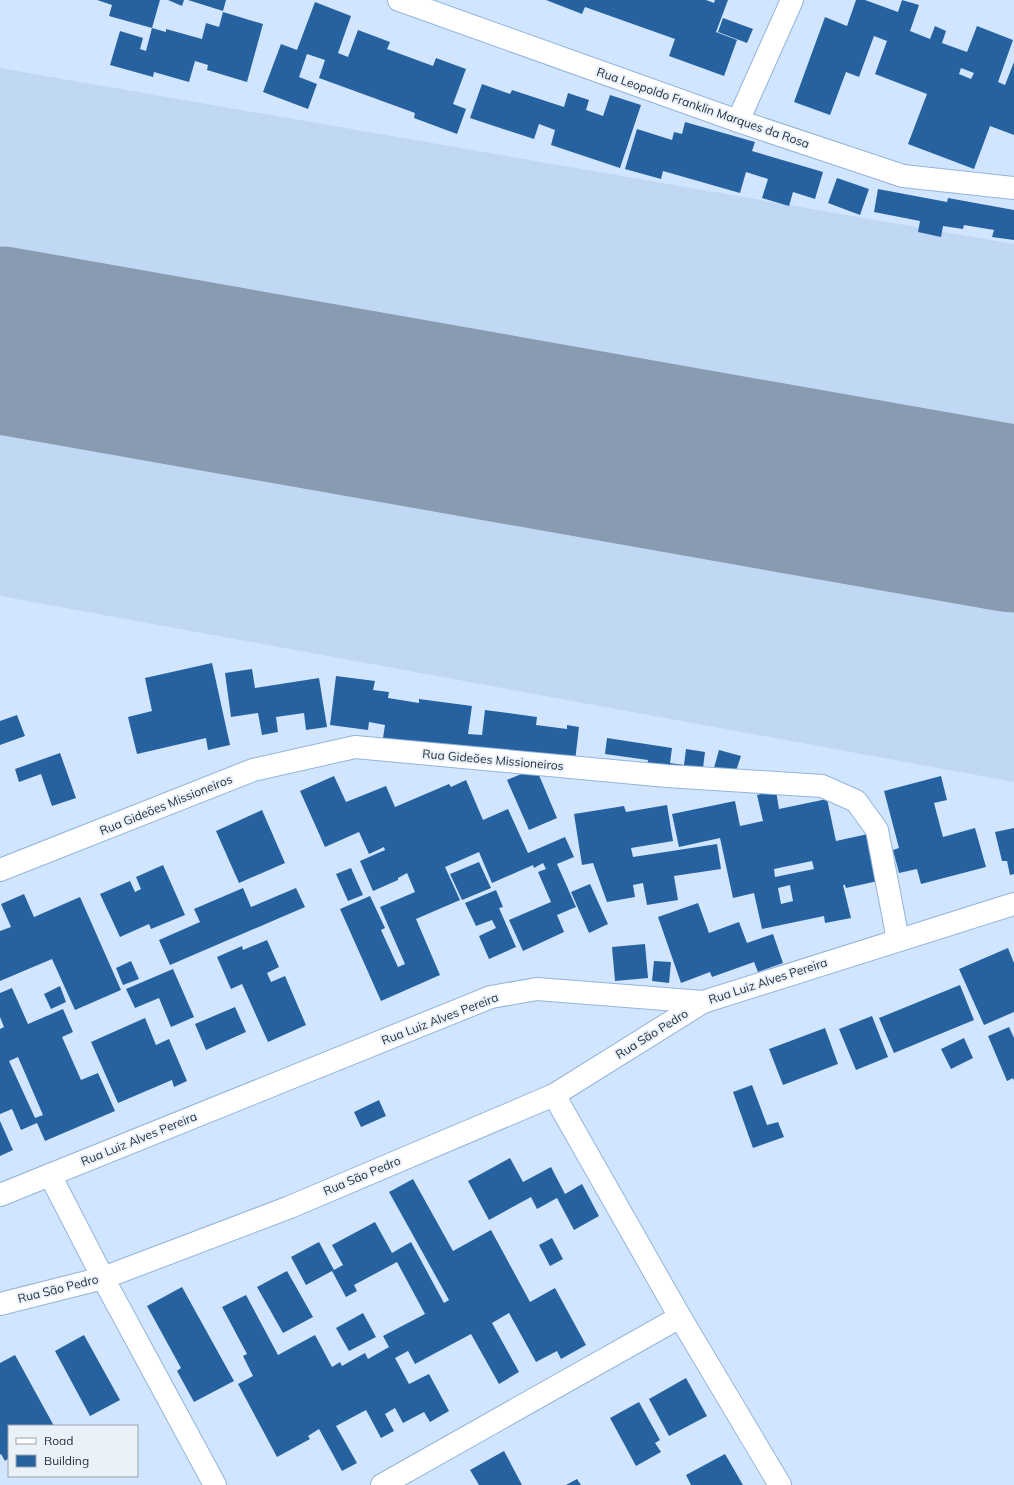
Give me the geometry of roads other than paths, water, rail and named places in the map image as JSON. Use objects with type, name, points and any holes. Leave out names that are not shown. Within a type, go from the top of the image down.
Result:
[{"type":"street","name":"Rua Leopoldo Franklin Marques da Rosa","points":[[399,0],[738,121],[903,176],[1014,188]]},
{"type":"street","points":[[738,121],[792,0]]},
{"type":"street","name":"Rua Gideões Missioneiros","points":[[0,870],[253,770],[355,747],[667,776],[822,786],[856,801],[877,830],[898,940]]},
{"type":"street","name":"Rua Luiz Alves Pereira","points":[[0,1195],[491,997],[537,989],[703,1002],[1014,904]]},
{"type":"street","name":"Rua São Pedro","points":[[0,1304],[102,1278],[290,1207],[554,1095],[703,1002]]},
{"type":"street","points":[[554,1095],[680,1317],[780,1485]]},
{"type":"street","points":[[50,1175],[102,1278],[215,1485]]},
{"type":"street","points":[[382,1485],[680,1317]]}]
